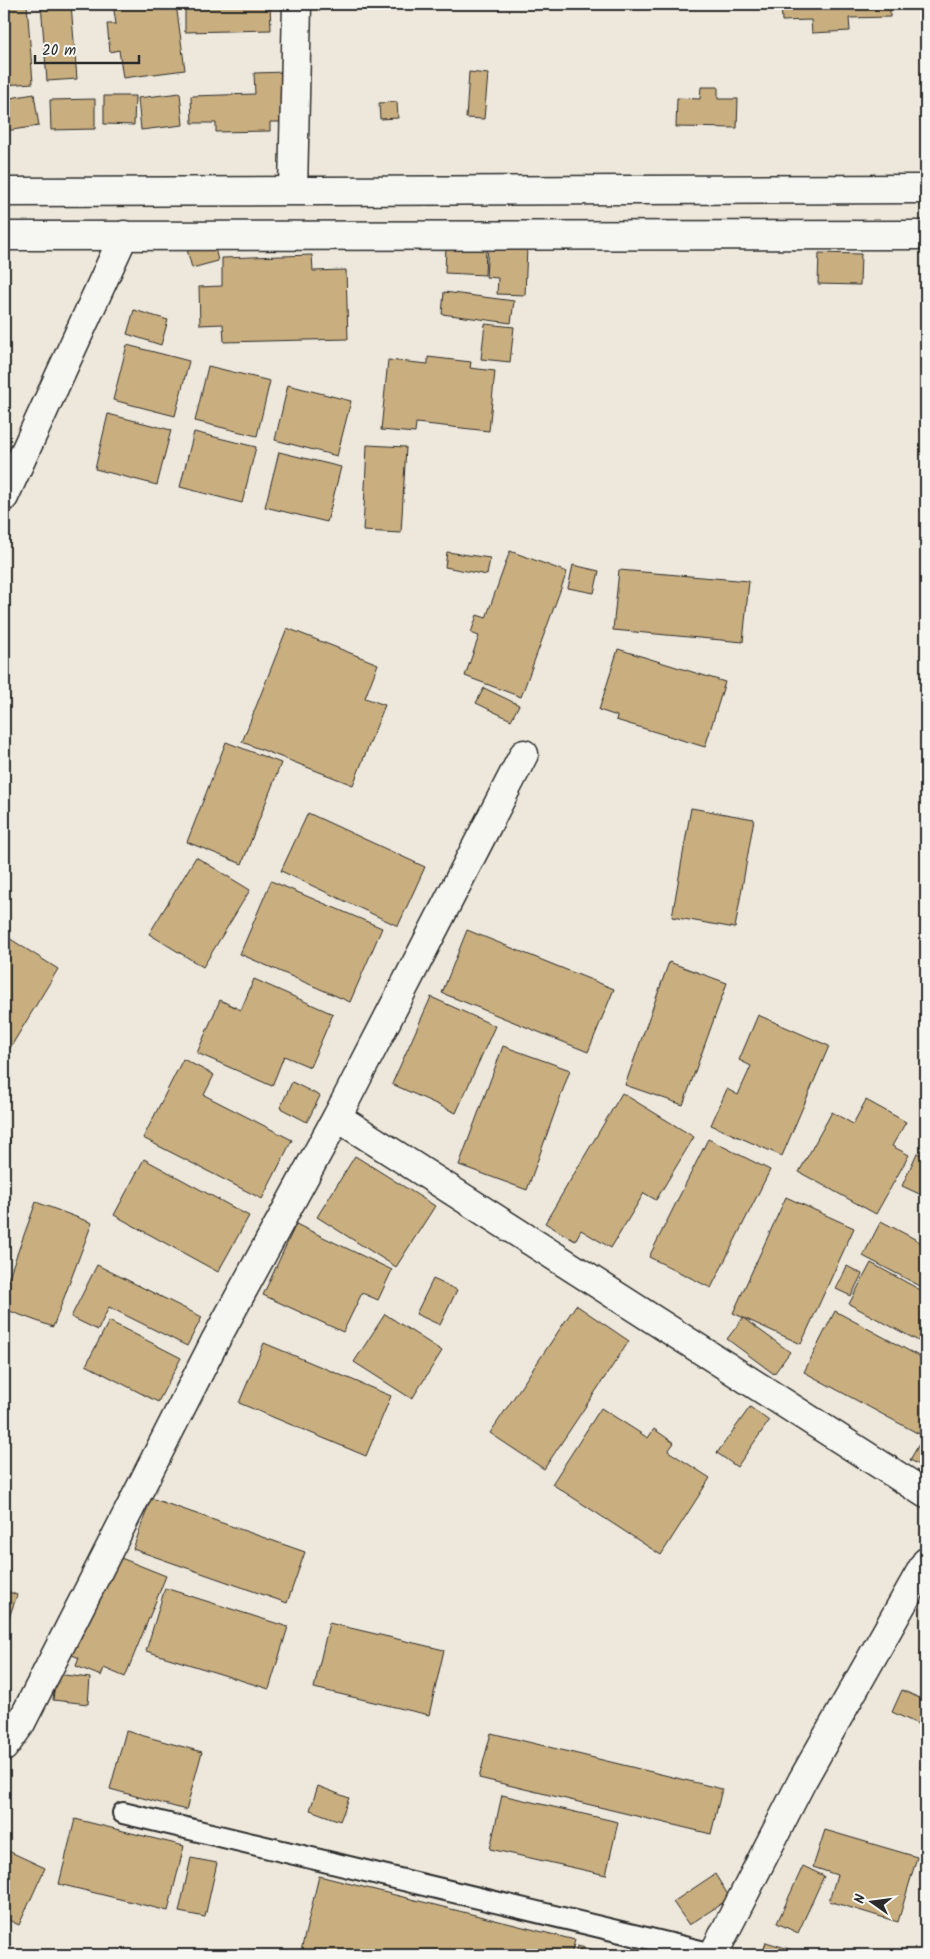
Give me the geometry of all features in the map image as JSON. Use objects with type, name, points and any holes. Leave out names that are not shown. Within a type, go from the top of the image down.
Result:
[{"type":"street","points":[[293,190],[297,4]]},
{"type":"street","points":[[4,192],[926,189]]},
{"type":"street","points":[[4,497],[124,235]]},
{"type":"street","points":[[4,236],[926,235]]},
{"type":"street","points":[[4,1747],[12,1722],[337,1117],[524,754]]},
{"type":"street","points":[[337,1117],[926,1494]]},
{"type":"street","points":[[713,1955],[802,1781],[926,1562]]},
{"type":"lane","points":[[123,1813],[713,1955]]},
{"type":"building","points":[[4,4],[27,4],[33,83],[4,85]]},
{"type":"building","points":[[41,4],[71,4],[77,79],[47,81]]},
{"type":"building","points":[[113,4],[176,4],[185,70],[123,78],[119,50],[110,52],[107,24],[116,24]]},
{"type":"building","points":[[185,4],[270,4],[271,30],[185,32]]},
{"type":"building","points":[[781,4],[890,4],[890,17],[849,18],[850,31],[812,33],[811,20],[782,21]]},
{"type":"building","points":[[286,72],[287,122],[270,122],[270,131],[216,132],[216,123],[192,123],[191,96],[255,94],[254,73]]},
{"type":"building","points":[[469,72],[488,74],[484,119],[466,118]]},
{"type":"building","points":[[701,87],[718,87],[718,99],[738,99],[737,128],[676,127],[677,98],[700,99]]},
{"type":"building","points":[[925,90],[926,124],[921,124]]},
{"type":"building","points":[[180,93],[183,125],[141,130],[138,98]]},
{"type":"building","points":[[34,94],[39,126],[5,131],[4,99]]},
{"type":"building","points":[[104,96],[135,96],[134,125],[104,124]]},
{"type":"building","points":[[95,99],[95,129],[51,130],[50,100]]},
{"type":"building","points":[[397,102],[398,118],[380,119],[379,103]]},
{"type":"building","points":[[213,239],[218,261],[192,268],[186,246]]},
{"type":"building","points":[[446,245],[486,247],[485,275],[445,273]]},
{"type":"building","points":[[488,245],[527,247],[525,295],[497,294],[498,278],[486,277]]},
{"type":"building","points":[[819,253],[861,254],[860,285],[818,284]]},
{"type":"building","points":[[312,255],[313,271],[346,270],[348,339],[224,342],[223,324],[200,325],[199,287],[222,286],[222,258]]},
{"type":"building","points":[[444,292],[514,301],[511,323],[442,314]]},
{"type":"building","points":[[134,310],[168,320],[161,345],[127,334]]},
{"type":"building","points":[[485,324],[514,327],[510,362],[481,359]]},
{"type":"building","points":[[127,345],[189,361],[175,416],[113,400]]},
{"type":"building","points":[[428,357],[471,362],[470,368],[495,371],[489,431],[416,423],[415,433],[381,430],[388,360],[428,364]]},
{"type":"building","points":[[208,366],[270,381],[257,436],[195,421]]},
{"type":"building","points":[[288,385],[351,401],[337,456],[275,440]]},
{"type":"building","points":[[108,414],[171,430],[157,485],[95,469]]},
{"type":"building","points":[[194,432],[256,447],[242,503],[180,487]]},
{"type":"building","points":[[367,445],[406,447],[401,533],[363,531]]},
{"type":"building","points":[[279,452],[341,467],[327,522],[265,507]]},
{"type":"building","points":[[510,551],[567,572],[521,697],[465,676],[479,636],[471,633],[477,615],[486,618]]},
{"type":"building","points":[[447,552],[490,558],[487,575],[445,567]]},
{"type":"building","points":[[573,565],[599,571],[594,593],[568,588]]},
{"type":"building","points":[[619,570],[749,581],[743,642],[613,630]]},
{"type":"building","points":[[287,628],[378,664],[365,698],[385,705],[353,785],[242,742]]},
{"type":"building","points":[[618,649],[725,682],[705,747],[616,720],[617,716],[599,710]]},
{"type":"building","points":[[484,688],[519,705],[511,720],[476,703]]},
{"type":"building","points":[[226,742],[281,763],[242,864],[187,842]]},
{"type":"building","points":[[691,808],[754,819],[735,928],[672,917]]},
{"type":"building","points":[[308,813],[425,867],[398,926],[281,871]]},
{"type":"building","points":[[196,857],[250,890],[203,967],[149,934]]},
{"type":"building","points":[[271,881],[382,928],[350,1002],[240,954]]},
{"type":"building","points":[[467,930],[614,989],[588,1052],[442,993]]},
{"type":"building","points":[[4,935],[58,969],[4,1058]]},
{"type":"building","points":[[669,962],[727,983],[683,1105],[625,1085]]},
{"type":"building","points":[[254,979],[333,1014],[310,1067],[284,1056],[272,1086],[197,1053],[220,1000],[241,1010]]},
{"type":"building","points":[[431,997],[495,1026],[456,1113],[392,1084]]},
{"type":"building","points":[[758,1015],[829,1046],[782,1156],[711,1125],[727,1089],[738,1095],[751,1066],[739,1060]]},
{"type":"building","points":[[503,1046],[570,1070],[527,1190],[459,1165]]},
{"type":"building","points":[[183,1059],[214,1075],[204,1095],[292,1140],[262,1199],[143,1138]]},
{"type":"building","points":[[292,1082],[320,1096],[307,1122],[280,1108]]},
{"type":"building","points":[[622,1093],[694,1137],[656,1200],[644,1193],[611,1248],[581,1230],[575,1241],[545,1223]]},
{"type":"building","points":[[866,1100],[906,1122],[892,1146],[909,1155],[876,1214],[799,1172],[832,1112],[853,1124]]},
{"type":"building","points":[[4,1137],[10,1140],[4,1157]]},
{"type":"building","points":[[708,1139],[770,1170],[711,1288],[649,1257]]},
{"type":"building","points":[[917,1153],[926,1157],[926,1197],[902,1186]]},
{"type":"building","points":[[355,1156],[435,1206],[396,1267],[317,1217]]},
{"type":"building","points":[[144,1159],[249,1216],[218,1272],[114,1215]]},
{"type":"building","points":[[786,1197],[854,1228],[801,1344],[733,1313]]},
{"type":"building","points":[[36,1202],[92,1223],[53,1327],[4,1309],[4,1290]]},
{"type":"building","points":[[881,1221],[926,1245],[926,1289],[863,1256]]},
{"type":"building","points":[[296,1224],[392,1270],[378,1300],[362,1293],[343,1332],[263,1295]]},
{"type":"building","points":[[871,1263],[926,1293],[926,1345],[849,1304]]},
{"type":"building","points":[[97,1265],[202,1317],[187,1346],[109,1307],[98,1330],[71,1317]]},
{"type":"building","points":[[847,1266],[862,1274],[851,1296],[836,1289]]},
{"type":"building","points":[[433,1279],[457,1290],[440,1325],[416,1314]]},
{"type":"building","points":[[576,1305],[629,1341],[544,1469],[490,1433]]},
{"type":"building","points":[[835,1311],[926,1360],[926,1421],[919,1434],[804,1372]]},
{"type":"building","points":[[385,1314],[442,1351],[412,1399],[354,1362]]},
{"type":"building","points":[[743,1318],[790,1352],[774,1374],[727,1339]]},
{"type":"building","points":[[109,1321],[181,1358],[158,1402],[86,1365]]},
{"type":"building","points":[[264,1343],[391,1396],[366,1456],[239,1403]]},
{"type":"building","points":[[750,1407],[769,1421],[737,1467],[717,1453]]},
{"type":"building","points":[[601,1408],[648,1438],[654,1429],[674,1443],[668,1451],[710,1478],[661,1555],[552,1484]]},
{"type":"building","points":[[926,1432],[926,1468],[910,1460]]},
{"type":"building","points":[[151,1498],[305,1552],[287,1603],[133,1549]]},
{"type":"building","points":[[111,1554],[166,1576],[125,1677],[104,1668],[101,1676],[76,1666],[79,1658],[70,1654]]},
{"type":"building","points":[[165,1588],[288,1627],[269,1689],[146,1651]]},
{"type":"building","points":[[4,1590],[17,1595],[4,1632]]},
{"type":"building","points":[[329,1623],[444,1650],[429,1715],[314,1688]]},
{"type":"building","points":[[56,1674],[90,1678],[88,1704],[53,1700]]},
{"type":"building","points":[[902,1690],[926,1701],[926,1728],[892,1712]]},
{"type":"building","points":[[126,1731],[202,1752],[186,1810],[110,1789]]},
{"type":"building","points":[[491,1733],[722,1789],[711,1834],[479,1778]]},
{"type":"building","points":[[926,1748],[926,1769],[920,1767]]},
{"type":"building","points":[[926,1779],[926,1800],[920,1798]]},
{"type":"building","points":[[318,1786],[349,1798],[340,1821],[310,1810]]},
{"type":"building","points":[[502,1795],[618,1822],[606,1875],[490,1849]]},
{"type":"building","points":[[75,1819],[184,1846],[168,1911],[59,1884]]},
{"type":"building","points":[[825,1830],[917,1857],[898,1922],[829,1901],[837,1875],[813,1867]]},
{"type":"building","points":[[4,1849],[45,1868],[19,1925],[4,1918]]},
{"type":"building","points":[[191,1858],[217,1863],[205,1917],[179,1912]]},
{"type":"building","points":[[803,1866],[824,1876],[798,1933],[777,1923]]},
{"type":"building","points":[[715,1874],[730,1898],[689,1925],[673,1902]]},
{"type":"building","points":[[319,1876],[575,1940],[571,1955],[300,1955]]},
{"type":"building","points":[[766,1942],[792,1950],[790,1955],[762,1955]]},
{"type":"building","points":[[577,1946],[613,1954],[575,1955]]}]
